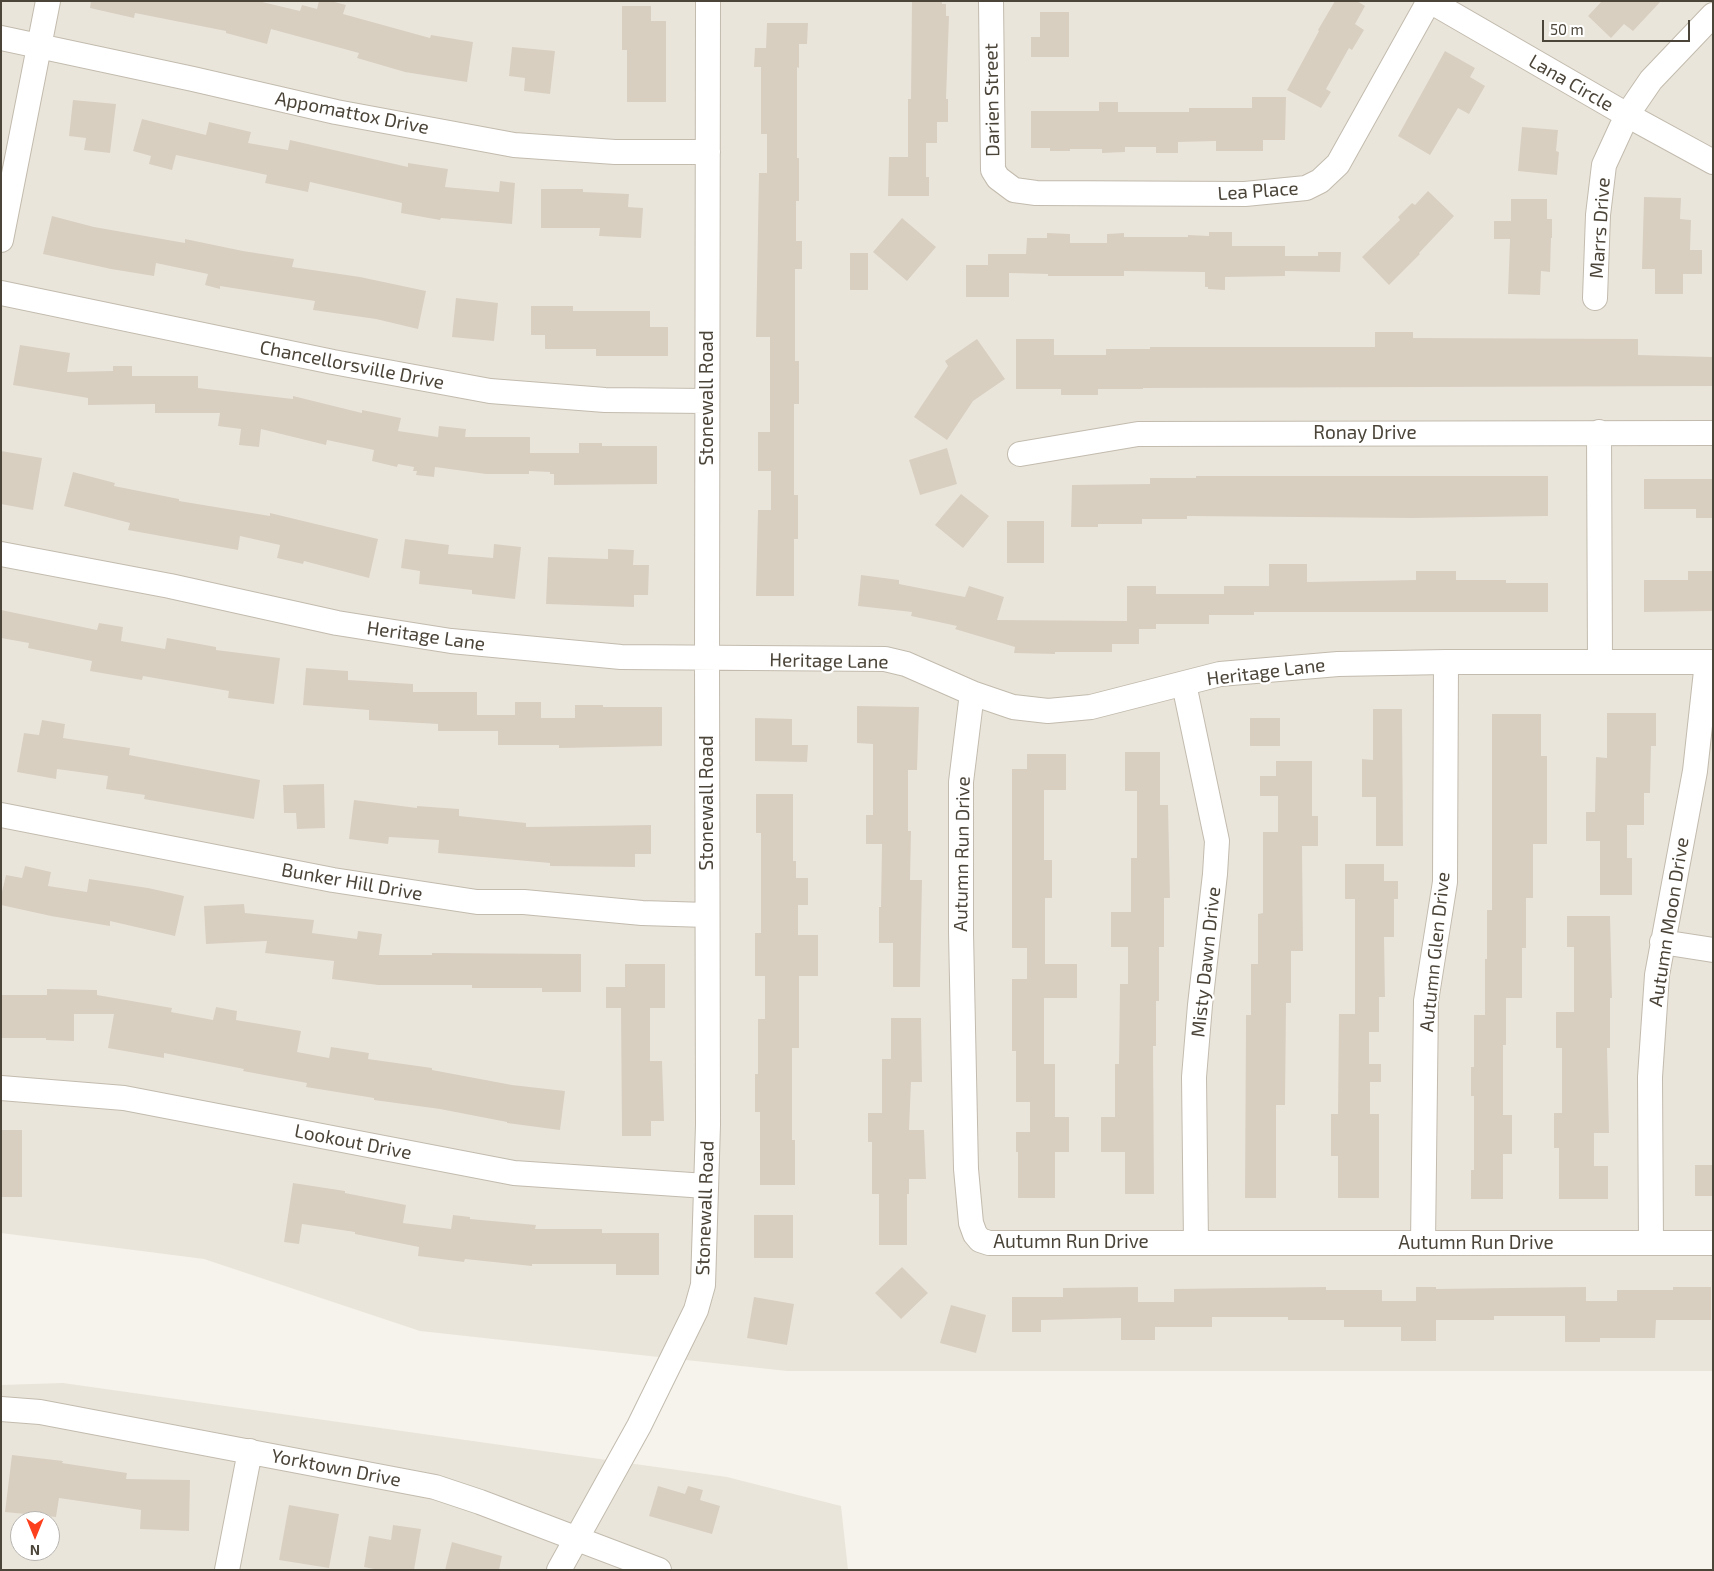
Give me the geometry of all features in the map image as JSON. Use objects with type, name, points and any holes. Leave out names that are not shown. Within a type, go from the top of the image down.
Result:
[{"type":"street","points":[[1,240],[48,1]]},
{"type":"street","name":"Stonewall Road","points":[[559,1570],[639,1426],[696,1310],[703,1285],[708,1125],[706,659],[708,1]]},
{"type":"street","name":"Darien Street","points":[[991,1],[993,170],[998,178],[1014,190]]},
{"type":"street","name":"Lea Place","points":[[1014,190],[1036,193],[1245,194],[1306,188],[1320,181],[1338,164],[1430,1]]},
{"type":"street","name":"Lana Circle","points":[[1430,1],[1627,115],[1713,162]]},
{"type":"street","name":"Marrs Drive","points":[[1595,298],[1598,215],[1604,165],[1627,115],[1651,80],[1713,15]]},
{"type":"street","name":"Appomattox Drive","points":[[1,38],[336,112],[514,145],[615,152],[708,152]]},
{"type":"street","name":"Chancellorsville Drive","points":[[1,293],[333,362],[490,391],[605,400],[707,401]]},
{"type":"street","points":[[1599,432],[1600,662]]},
{"type":"street","name":"Ronay Drive","points":[[1020,454],[1138,434],[1713,433]]},
{"type":"street","name":"Heritage Lane","points":[[1,554],[170,586],[337,623],[451,641],[621,657],[885,659],[906,664],[972,693],[1013,707],[1048,711],[1091,707],[1220,674],[1338,664],[1710,662]]},
{"type":"street","name":"Autumn Glen Drive","points":[[1423,1243],[1426,1001],[1445,882],[1446,662]]},
{"type":"street","name":"Autumn Moon Drive","points":[[1651,1243],[1650,1077],[1657,975],[1695,770],[1710,662]]},
{"type":"street","name":"Misty Dawn Drive","points":[[1184,684],[1217,841],[1194,1077],[1196,1243]]},
{"type":"street","name":"Autumn Run Drive","points":[[972,693],[961,782],[961,933],[966,1170],[971,1223],[975,1234],[980,1240],[989,1243],[1713,1243]]},
{"type":"street","name":"Bunker Hill Drive","points":[[1,815],[333,880],[477,902],[524,902],[642,913],[707,915]]},
{"type":"street","points":[[1662,942],[1713,950]]},
{"type":"street","name":"Lookout Drive","points":[[1,1088],[124,1098],[514,1173],[706,1186]]},
{"type":"street","name":"Yorktown Drive","points":[[1,1409],[40,1412],[435,1487],[480,1502],[659,1570]]},
{"type":"street","points":[[227,1570],[250,1451]]},
{"type":"shaded area","points":[[1,1],[1713,1],[1713,1371],[787,1371],[420,1331],[204,1259],[1,1233]]},
{"type":"shaded area","points":[[63,1383],[727,1477],[841,1506],[848,1570],[1,1570],[1,1385]]},
{"type":"building","points":[[91,1],[258,1],[300,11],[302,5],[317,9],[319,1],[331,1],[346,5],[343,14],[430,38],[431,35],[473,42],[467,82],[405,72],[357,58],[359,53],[271,29],[267,44],[226,33],[226,31],[135,13],[134,18],[90,8]]},
{"type":"building","points":[[912,1],[942,1],[942,4],[946,4],[946,16],[949,16],[946,99],[948,99],[948,122],[937,122],[937,143],[926,143],[926,177],[929,177],[929,196],[888,196],[889,157],[908,157],[908,99],[911,99]]},
{"type":"building","points":[[1335,1],[1357,1],[1365,6],[1355,24],[1364,30],[1352,50],[1349,48],[1326,89],[1331,92],[1321,108],[1287,90]]},
{"type":"building","points":[[1602,1],[1661,1],[1633,31],[1624,24],[1611,38],[1588,16]]},
{"type":"building","points":[[622,6],[651,6],[651,21],[666,21],[666,102],[627,102],[627,50],[622,50]]},
{"type":"building","points":[[1040,12],[1069,12],[1069,57],[1031,57],[1031,37],[1040,37]]},
{"type":"building","points":[[767,23],[808,23],[807,44],[799,44],[799,68],[797,67],[799,201],[796,201],[796,241],[802,241],[802,269],[795,269],[795,361],[799,361],[799,404],[794,404],[794,495],[798,495],[798,539],[794,539],[794,596],[756,596],[758,510],[771,510],[771,471],[758,471],[758,432],[770,432],[770,337],[756,337],[759,173],[767,173],[767,134],[761,134],[761,67],[754,67],[755,48],[766,48]]},
{"type":"building","points":[[512,47],[555,51],[550,94],[524,91],[525,78],[509,76]]},
{"type":"building","points":[[1445,51],[1475,68],[1470,77],[1485,86],[1469,114],[1458,108],[1430,155],[1398,136]]},
{"type":"building","points":[[1252,97],[1286,97],[1285,140],[1263,140],[1263,151],[1216,151],[1216,141],[1178,142],[1178,153],[1156,153],[1156,147],[1125,147],[1125,152],[1102,153],[1102,149],[1050,151],[1050,148],[1031,148],[1031,111],[1099,111],[1099,102],[1118,102],[1118,112],[1189,112],[1189,108],[1252,108]]},
{"type":"building","points":[[73,100],[116,104],[110,153],[84,150],[86,138],[69,136]]},
{"type":"building","points":[[142,119],[206,135],[209,122],[251,132],[248,143],[288,150],[290,140],[408,167],[408,163],[448,169],[445,187],[499,192],[500,181],[515,183],[512,224],[441,218],[440,220],[401,213],[402,203],[310,182],[308,192],[265,183],[267,175],[176,155],[172,170],[149,164],[151,156],[133,151]]},
{"type":"building","points":[[1522,127],[1558,130],[1556,151],[1559,152],[1557,175],[1518,171]]},
{"type":"building","points":[[541,189],[583,189],[583,192],[629,194],[628,207],[643,208],[641,238],[599,236],[600,228],[541,228]]},
{"type":"building","points":[[1428,191],[1454,216],[1389,285],[1362,257],[1400,220],[1398,217],[1412,203],[1415,205]]},
{"type":"building","points":[[1644,197],[1681,198],[1680,219],[1691,220],[1690,250],[1702,250],[1702,274],[1683,274],[1683,294],[1655,294],[1655,269],[1642,269]]},
{"type":"building","points":[[1511,199],[1547,199],[1547,219],[1552,219],[1550,272],[1541,271],[1540,295],[1508,294],[1510,239],[1494,239],[1494,221],[1511,221]]},
{"type":"building","points":[[52,216],[94,227],[185,243],[185,239],[294,259],[292,267],[360,277],[426,291],[418,329],[376,319],[313,310],[315,301],[220,286],[220,289],[205,285],[208,274],[156,263],[154,276],[43,254]]},
{"type":"building","points":[[902,218],[936,247],[907,281],[873,252]]},
{"type":"building","points":[[1209,232],[1232,232],[1232,246],[1285,246],[1285,256],[1318,256],[1318,252],[1341,252],[1340,272],[1285,271],[1285,276],[1225,277],[1225,290],[1208,289],[1208,287],[1205,287],[1205,272],[1124,271],[1124,276],[1048,276],[1048,274],[1009,273],[1009,297],[966,297],[966,265],[988,265],[988,254],[1026,254],[1027,238],[1047,238],[1047,233],[1070,234],[1070,243],[1107,243],[1107,234],[1124,233],[1124,237],[1188,237],[1188,235],[1209,236]]},
{"type":"building","points":[[850,253],[868,253],[868,290],[850,290]]},
{"type":"building","points":[[456,298],[498,303],[494,341],[452,337]]},
{"type":"building","points":[[531,306],[573,306],[573,311],[650,311],[650,327],[668,327],[668,356],[596,356],[596,349],[545,349],[545,335],[531,335]]},
{"type":"building","points":[[1375,332],[1413,332],[1413,338],[1638,339],[1638,355],[1713,357],[1713,386],[1143,388],[1098,389],[1098,395],[1061,395],[1061,389],[1016,389],[1016,339],[1054,339],[1054,355],[1106,355],[1106,349],[1150,349],[1150,347],[1375,347]]},
{"type":"building","points":[[977,339],[1005,379],[973,401],[947,440],[914,417],[948,366],[945,361]]},
{"type":"building","points":[[20,345],[70,353],[67,372],[113,371],[113,366],[132,366],[132,376],[198,376],[198,388],[293,399],[293,396],[362,413],[362,410],[401,418],[398,431],[438,437],[439,426],[466,429],[465,437],[530,437],[530,453],[579,453],[579,443],[602,443],[602,446],[657,446],[657,484],[554,485],[554,474],[550,474],[550,472],[529,471],[529,474],[486,474],[435,467],[434,477],[416,475],[417,471],[413,471],[414,467],[398,464],[397,467],[372,461],[374,450],[327,440],[326,445],[261,429],[259,447],[239,445],[241,429],[218,426],[220,413],[155,413],[155,404],[88,405],[88,398],[13,385]]},
{"type":"building","points":[[947,448],[957,484],[920,495],[909,460]]},
{"type":"building","points":[[1,451],[42,458],[33,510],[1,504]]},
{"type":"building","points":[[73,472],[115,483],[114,486],[179,499],[179,501],[270,516],[270,513],[378,539],[369,578],[304,561],[303,564],[277,558],[280,545],[240,536],[238,550],[128,530],[130,523],[64,506]]},
{"type":"building","points":[[1196,476],[1548,476],[1548,516],[1413,518],[1187,516],[1187,519],[1142,519],[1142,524],[1098,524],[1098,527],[1071,527],[1072,485],[1150,484],[1150,478],[1196,478]]},
{"type":"building","points":[[1644,479],[1713,479],[1713,518],[1696,518],[1696,509],[1644,509]]},
{"type":"building","points":[[961,494],[989,516],[963,548],[935,525]]},
{"type":"building","points":[[1007,521],[1044,521],[1044,563],[1007,563]]},
{"type":"building","points":[[405,539],[449,545],[448,554],[493,558],[494,544],[521,547],[515,599],[472,594],[472,590],[419,584],[420,571],[401,568]]},
{"type":"building","points":[[608,549],[634,550],[633,565],[649,565],[648,595],[634,595],[634,607],[546,604],[548,557],[608,559]]},
{"type":"building","points":[[1269,564],[1307,564],[1307,582],[1416,580],[1416,571],[1456,571],[1456,580],[1506,580],[1506,583],[1548,583],[1548,612],[1254,612],[1254,615],[1209,615],[1209,624],[1156,624],[1156,629],[1139,629],[1139,644],[1112,644],[1112,652],[1055,652],[1055,654],[1014,653],[1015,647],[955,629],[957,626],[911,616],[912,612],[858,606],[861,575],[899,580],[899,584],[965,597],[969,586],[1004,597],[997,620],[1127,621],[1127,586],[1156,586],[1156,594],[1224,594],[1224,586],[1269,586]]},
{"type":"building","points":[[1688,571],[1713,571],[1713,611],[1644,612],[1644,580],[1688,580]]},
{"type":"building","points":[[1,610],[97,630],[99,623],[123,627],[121,641],[165,649],[167,638],[216,647],[216,650],[280,658],[274,704],[228,698],[229,691],[143,676],[142,680],[90,671],[92,661],[28,648],[29,643],[1,638]]},
{"type":"building","points":[[306,668],[348,671],[348,680],[413,684],[413,692],[477,692],[477,715],[515,715],[515,702],[541,702],[541,718],[575,718],[575,705],[662,707],[662,746],[559,748],[559,745],[498,745],[498,731],[438,731],[438,724],[369,720],[369,710],[303,705]]},
{"type":"building","points":[[857,706],[919,707],[917,770],[908,770],[908,831],[911,831],[910,880],[922,880],[920,987],[893,987],[893,943],[879,943],[882,844],[866,844],[866,815],[873,815],[873,744],[857,743]]},
{"type":"building","points":[[1373,709],[1402,709],[1403,846],[1376,846],[1376,797],[1362,797],[1362,759],[1373,760]]},
{"type":"building","points":[[1607,713],[1656,713],[1656,746],[1651,746],[1650,793],[1644,793],[1644,825],[1627,825],[1627,858],[1632,858],[1632,895],[1600,895],[1600,841],[1586,841],[1586,812],[1595,812],[1596,757],[1607,758]]},
{"type":"building","points":[[1492,714],[1541,714],[1541,756],[1547,756],[1547,844],[1533,844],[1533,898],[1526,898],[1526,948],[1522,948],[1522,998],[1506,998],[1506,1045],[1503,1045],[1503,1115],[1512,1115],[1512,1154],[1503,1154],[1503,1199],[1471,1199],[1471,1170],[1474,1170],[1474,1096],[1471,1096],[1471,1067],[1474,1067],[1474,1015],[1485,1015],[1487,910],[1492,910]]},
{"type":"building","points":[[755,718],[792,719],[792,745],[808,745],[807,762],[755,761]]},
{"type":"building","points":[[1250,718],[1280,718],[1280,746],[1250,746]]},
{"type":"building","points":[[42,720],[65,724],[63,738],[130,748],[129,755],[260,780],[254,819],[144,799],[145,795],[106,789],[108,776],[57,769],[56,779],[17,772],[24,733],[39,735]]},
{"type":"building","points":[[1125,752],[1160,752],[1160,805],[1168,805],[1170,898],[1164,898],[1164,947],[1159,947],[1159,1001],[1156,1001],[1156,1046],[1153,1046],[1154,1194],[1125,1194],[1125,1152],[1101,1152],[1101,1117],[1115,1117],[1115,1064],[1119,1064],[1120,984],[1128,984],[1128,947],[1111,947],[1111,912],[1131,912],[1131,858],[1137,858],[1137,791],[1125,791]]},
{"type":"building","points":[[1027,754],[1066,754],[1066,790],[1044,790],[1044,860],[1052,860],[1052,898],[1045,898],[1045,964],[1077,964],[1077,998],[1044,998],[1044,1064],[1055,1064],[1055,1117],[1069,1117],[1069,1152],[1055,1152],[1055,1198],[1018,1198],[1016,1132],[1030,1132],[1030,1102],[1016,1102],[1016,1051],[1012,1051],[1012,979],[1027,979],[1027,948],[1012,948],[1012,769],[1027,769]]},
{"type":"building","points":[[1276,761],[1312,761],[1312,816],[1318,816],[1318,846],[1302,846],[1303,951],[1291,951],[1291,1003],[1286,1003],[1285,1105],[1276,1105],[1276,1198],[1245,1198],[1246,1015],[1251,1015],[1251,964],[1258,964],[1258,914],[1263,913],[1263,832],[1278,832],[1278,796],[1260,796],[1260,776],[1276,776]]},
{"type":"building","points":[[324,784],[325,828],[297,829],[296,813],[284,813],[283,785]]},
{"type":"building","points":[[756,794],[793,794],[793,861],[796,861],[796,878],[808,878],[808,905],[798,905],[798,935],[818,935],[818,976],[799,976],[799,1048],[792,1048],[792,1140],[795,1140],[795,1185],[760,1185],[760,1112],[755,1112],[755,1074],[758,1074],[758,1019],[765,1019],[765,976],[755,976],[755,933],[761,933],[761,833],[756,833]]},
{"type":"building","points":[[354,800],[417,808],[417,806],[459,809],[459,816],[526,823],[526,827],[651,825],[651,854],[635,854],[635,867],[550,866],[550,863],[438,853],[439,840],[389,837],[388,844],[349,839]]},
{"type":"building","points":[[1345,864],[1384,864],[1384,881],[1398,881],[1398,899],[1394,899],[1394,937],[1384,937],[1385,997],[1379,997],[1379,1032],[1369,1032],[1369,1064],[1381,1064],[1381,1082],[1370,1082],[1370,1114],[1379,1114],[1379,1198],[1338,1198],[1338,1156],[1331,1156],[1331,1114],[1338,1114],[1339,1014],[1355,1014],[1355,899],[1345,899]]},
{"type":"building","points":[[25,866],[51,872],[48,886],[87,892],[89,879],[148,888],[184,896],[175,936],[110,921],[110,926],[1,905],[6,875],[22,878]]},
{"type":"building","points":[[244,904],[245,913],[314,920],[312,933],[357,939],[358,931],[382,934],[379,955],[432,955],[432,953],[581,954],[581,992],[542,992],[542,988],[472,988],[472,985],[378,985],[332,979],[334,961],[265,953],[267,941],[206,944],[204,906]]},
{"type":"building","points":[[1567,916],[1610,916],[1612,998],[1610,998],[1610,1048],[1607,1048],[1609,1133],[1594,1133],[1594,1166],[1608,1166],[1608,1199],[1559,1199],[1559,1148],[1554,1148],[1554,1113],[1562,1113],[1562,1048],[1556,1048],[1556,1012],[1574,1012],[1574,947],[1567,947]]},
{"type":"building","points":[[625,964],[665,964],[665,1008],[650,1008],[650,1061],[662,1061],[664,1121],[651,1121],[651,1136],[622,1136],[621,1008],[606,1008],[606,987],[625,987]]},
{"type":"building","points":[[47,989],[97,990],[97,995],[172,1008],[171,1012],[213,1020],[216,1007],[237,1011],[236,1020],[301,1031],[297,1052],[329,1058],[331,1047],[369,1053],[368,1059],[432,1068],[432,1070],[512,1085],[565,1091],[560,1130],[507,1123],[440,1109],[374,1100],[374,1098],[306,1087],[307,1083],[164,1053],[164,1058],[108,1048],[114,1014],[74,1014],[74,1041],[46,1040],[46,1038],[1,1038],[1,995],[47,995]]},
{"type":"building","points":[[891,1018],[921,1018],[922,1082],[911,1082],[909,1130],[924,1130],[926,1179],[909,1179],[909,1194],[907,1194],[907,1245],[879,1245],[879,1194],[872,1194],[872,1142],[868,1142],[868,1113],[882,1113],[882,1059],[891,1059]]},
{"type":"building","points":[[1,1130],[22,1130],[22,1197],[1,1197]]},
{"type":"building","points":[[1695,1165],[1713,1165],[1713,1196],[1695,1196]]},
{"type":"building","points":[[293,1183],[345,1191],[345,1193],[406,1205],[403,1223],[451,1229],[453,1215],[470,1217],[470,1219],[536,1225],[535,1229],[602,1229],[602,1233],[659,1233],[659,1275],[616,1275],[616,1264],[532,1264],[532,1266],[465,1259],[464,1262],[418,1256],[419,1247],[355,1234],[355,1232],[302,1224],[299,1244],[284,1242]]},
{"type":"building","points":[[754,1215],[793,1215],[793,1258],[754,1258]]},
{"type":"building","points":[[902,1267],[928,1293],[901,1319],[875,1293]]},
{"type":"building","points":[[1138,1287],[1138,1302],[1174,1302],[1174,1289],[1326,1287],[1326,1290],[1382,1290],[1382,1301],[1416,1301],[1416,1287],[1436,1287],[1436,1289],[1586,1287],[1586,1301],[1617,1301],[1617,1290],[1673,1290],[1673,1287],[1711,1287],[1711,1320],[1656,1320],[1655,1338],[1600,1338],[1600,1342],[1565,1342],[1565,1316],[1494,1316],[1494,1320],[1436,1320],[1436,1341],[1401,1341],[1401,1327],[1344,1327],[1344,1320],[1288,1320],[1288,1317],[1212,1317],[1212,1327],[1155,1327],[1155,1340],[1121,1340],[1121,1318],[1041,1320],[1041,1332],[1012,1332],[1012,1297],[1063,1297],[1063,1288]]},
{"type":"building","points":[[754,1297],[794,1304],[787,1345],[747,1338]]},
{"type":"building","points":[[951,1305],[986,1315],[976,1353],[940,1343]]},
{"type":"building","points":[[12,1455],[63,1461],[62,1463],[127,1473],[126,1479],[190,1480],[189,1531],[140,1529],[141,1510],[59,1498],[57,1511],[5,1512]]},
{"type":"building","points":[[658,1486],[685,1494],[688,1486],[703,1490],[700,1500],[720,1506],[712,1534],[649,1516]]},
{"type":"building","points":[[289,1505],[339,1514],[329,1568],[279,1560]]},
{"type":"building","points":[[393,1525],[421,1529],[414,1570],[379,1570],[364,1567],[369,1536],[391,1540]]},
{"type":"building","points":[[452,1542],[502,1556],[499,1570],[445,1570]]}]
